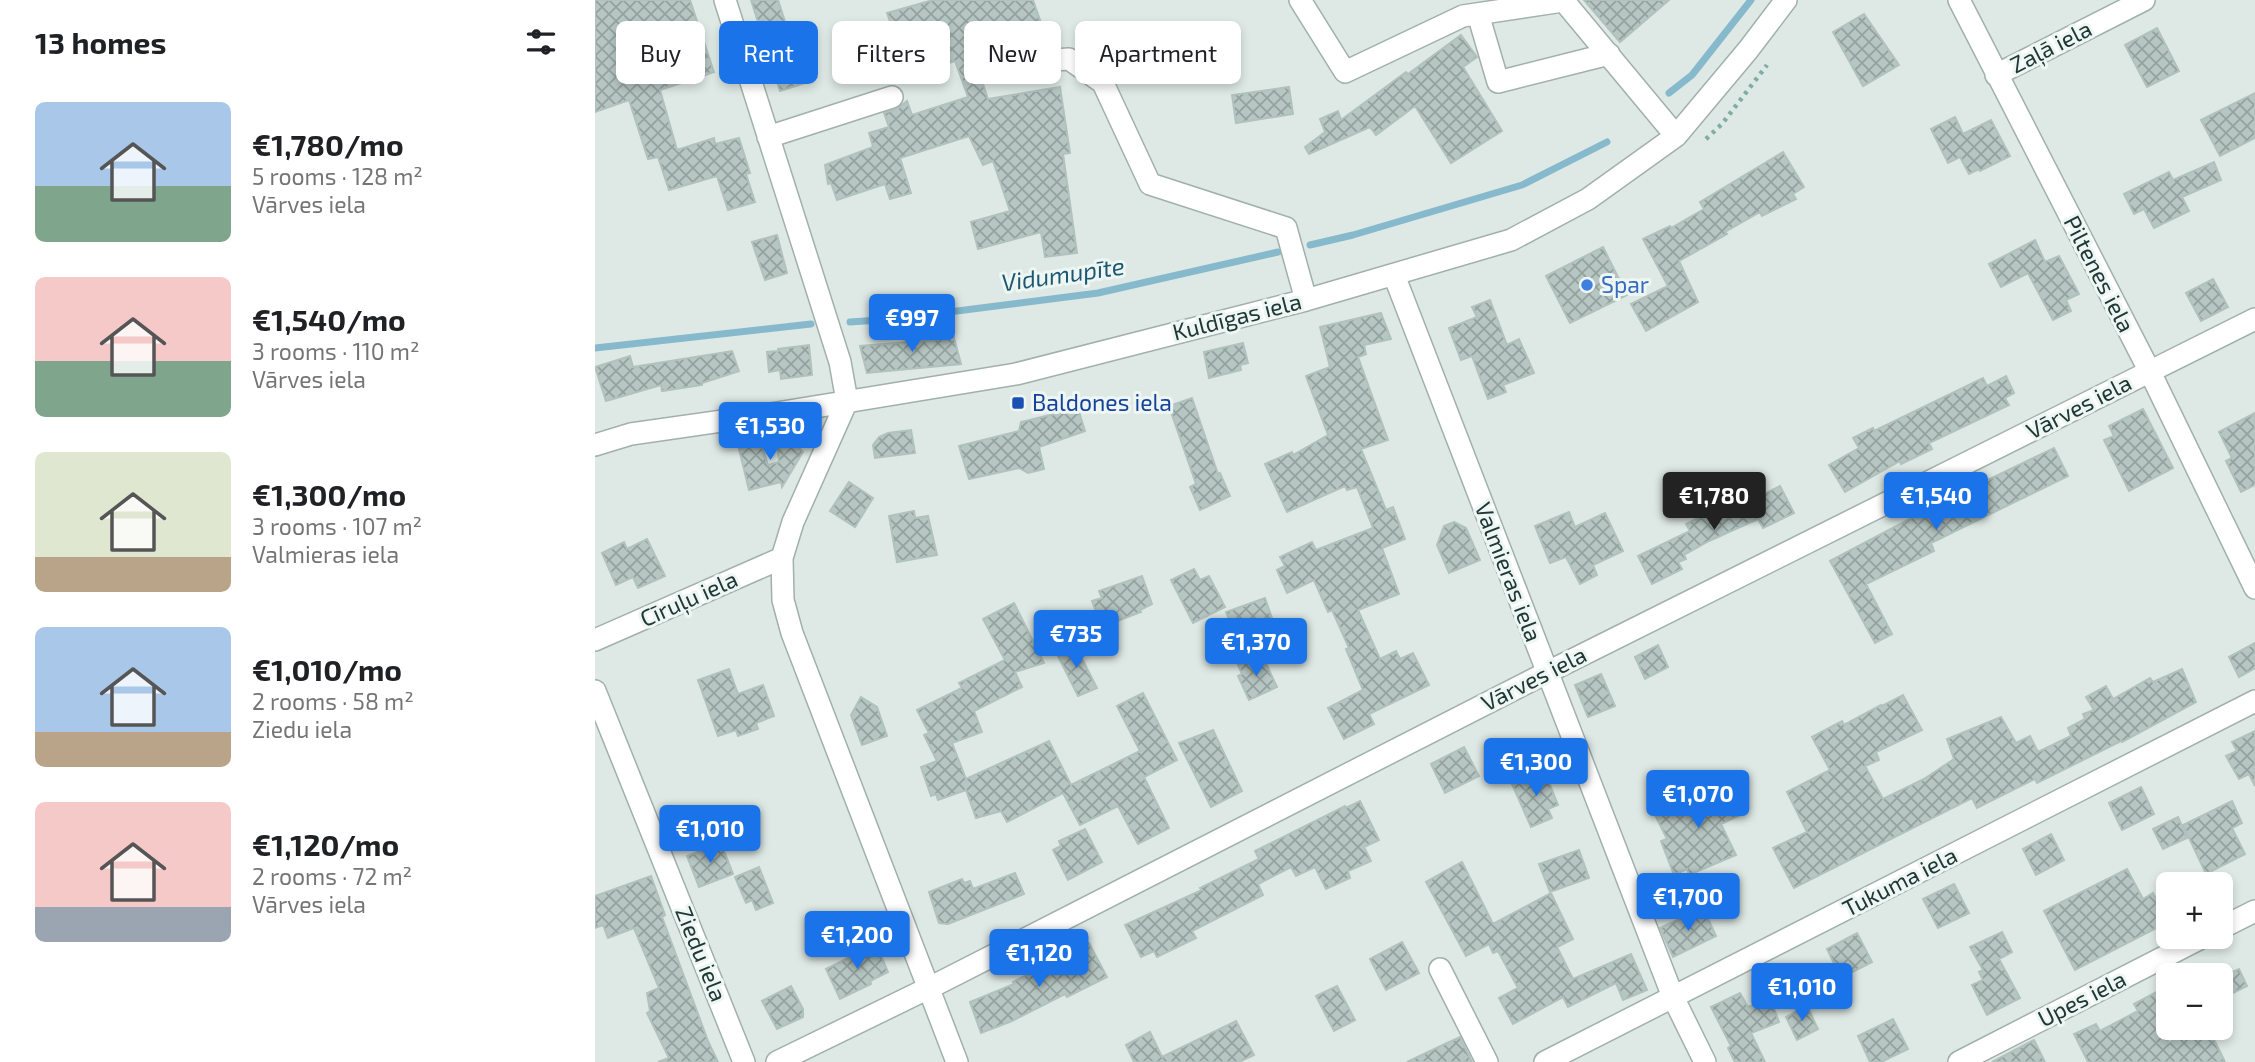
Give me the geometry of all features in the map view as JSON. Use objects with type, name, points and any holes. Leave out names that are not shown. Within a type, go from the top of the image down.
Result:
[{"type":"street","points":[[725,0],[840,362],[846,401],[793,522],[782,558],[783,600],[792,633],[957,1062]]},
{"type":"street","points":[[1300,0],[1345,72],[1464,10],[1563,0],[1677,136]]},
{"type":"street","name":"Kuldīgas iela","points":[[595,445],[631,434],[1016,374],[1306,300],[1511,240],[1588,199],[1677,136],[1786,0]]},
{"type":"street","name":"Piltenes iela","points":[[1959,0],[2150,372],[2255,588]]},
{"type":"street","name":"Zaļā iela","points":[[1996,75],[2144,0]]},
{"type":"street","points":[[1464,10],[1498,82],[1609,54]]},
{"type":"street","points":[[1061,60],[1069,59],[1104,83],[1150,184],[1286,228],[1306,300]]},
{"type":"street","points":[[768,137],[892,97]]},
{"type":"street","name":"Valmieras iela","points":[[1394,275],[1673,997],[1705,1062]]},
{"type":"street","name":"Vārves iela","points":[[777,1062],[929,988],[1546,673],[2255,319]]},
{"type":"street","name":"Cīruļu iela","points":[[595,640],[782,558]]},
{"type":"street","name":"Ziedu iela","points":[[595,691],[744,1062]]},
{"type":"street","name":"Tukuma iela","points":[[1545,1062],[2255,701]]},
{"type":"street","points":[[2233,922],[2255,911]]},
{"type":"street","name":"Upes iela","points":[[1959,1062],[2180,949]]},
{"type":"street","points":[[1440,969],[1487,1062]]},
{"type":"building","points":[[595,0],[690,0],[697,21],[616,21],[616,84],[678,84],[660,90],[677,150],[714,138],[715,144],[739,138],[750,173],[746,174],[755,202],[728,210],[717,176],[669,190],[658,157],[648,159],[629,100],[595,112]]},
{"type":"building","points":[[751,0],[778,0],[785,21],[758,21]]},
{"type":"building","points":[[933,0],[1033,0],[1040,21],[964,21],[964,84],[983,84],[988,99],[1060,87],[1070,153],[1063,154],[1077,253],[1045,257],[1041,232],[978,249],[971,222],[1010,211],[993,161],[983,165],[969,136],[900,158],[911,193],[890,199],[885,184],[837,200],[831,183],[828,184],[825,165],[873,147],[869,133],[889,127],[884,113],[897,109],[907,101],[912,115],[968,97],[955,61],[950,63],[950,21],[890,21],[887,13]]},
{"type":"building","points":[[1584,0],[1669,0],[1620,42]]},
{"type":"building","points":[[1864,14],[1899,65],[1863,86],[1833,32]]},
{"type":"building","points":[[2157,28],[2179,71],[2147,87],[2125,45]]},
{"type":"building","points":[[1461,35],[1477,57],[1463,67],[1502,131],[1451,163],[1415,106],[1376,135],[1370,127],[1309,154],[1305,147],[1325,132],[1320,119],[1338,111],[1341,120]]},
{"type":"building","points":[[705,45],[714,72],[705,75]]},
{"type":"building","points":[[778,84],[802,84],[780,91]]},
{"type":"building","points":[[1289,87],[1293,114],[1236,123],[1232,95]]},
{"type":"building","points":[[2255,93],[2255,138],[2220,156],[2201,120]]},
{"type":"building","points":[[1955,117],[1963,134],[1991,120],[2010,156],[1969,174],[1960,157],[1948,163],[1931,129]]},
{"type":"building","points":[[1783,152],[1804,187],[1793,194],[1796,199],[1762,216],[1760,212],[1679,261],[1698,302],[1646,331],[1631,304],[1668,286],[1643,239],[1670,226],[1671,228],[1704,209],[1700,202]]},
{"type":"building","points":[[2214,162],[2221,180],[2182,197],[2189,211],[2154,228],[2144,209],[2134,214],[2124,194],[2169,172],[2173,180]]},
{"type":"building","points":[[777,235],[787,273],[765,280],[752,242]]},
{"type":"building","points":[[2035,240],[2045,262],[2059,256],[2079,294],[2066,300],[2071,311],[2053,320],[2028,273],[2001,287],[1989,264]]},
{"type":"building","name":"Spar","points":[[1603,247],[1627,295],[1570,323],[1546,276]]},
{"type":"building","points":[[2213,279],[2228,307],[2201,321],[2186,293]]},
{"type":"building","points":[[1490,300],[1507,345],[1519,339],[1534,373],[1503,385],[1506,392],[1488,399],[1472,356],[1461,360],[1449,328],[1477,317],[1472,307]]},
{"type":"building","points":[[1381,313],[1391,339],[1364,345],[1366,354],[1358,357],[1388,440],[1361,449],[1386,510],[1393,507],[1405,539],[1382,548],[1399,594],[1358,610],[1380,659],[1396,651],[1400,659],[1413,653],[1429,685],[1369,714],[1374,724],[1344,739],[1328,708],[1363,690],[1346,649],[1349,648],[1332,610],[1328,612],[1314,580],[1287,593],[1277,570],[1285,566],[1280,557],[1312,542],[1316,550],[1373,528],[1357,487],[1347,490],[1345,486],[1287,512],[1265,464],[1292,452],[1293,455],[1328,435],[1306,376],[1330,367],[1320,327]]},
{"type":"building","points":[[952,330],[961,364],[867,373],[860,346],[936,340],[935,334]]},
{"type":"building","points":[[1243,343],[1248,363],[1240,365],[1241,370],[1209,378],[1204,352]]},
{"type":"building","points":[[809,345],[812,375],[781,379],[780,370],[769,372],[767,352]]},
{"type":"building","points":[[732,351],[739,371],[702,385],[662,391],[661,385],[606,401],[595,367],[630,356],[633,367]]},
{"type":"building","points":[[2006,376],[2014,393],[2005,398],[2009,405],[1929,443],[1932,449],[1901,464],[1900,461],[1845,492],[1829,465],[1859,448],[1853,438],[1873,428],[1874,431],[1983,378],[1987,386]]},
{"type":"building","points":[[1192,398],[1218,474],[1220,473],[1230,496],[1200,510],[1190,487],[1196,484],[1169,406]]},
{"type":"building","points":[[1075,399],[1085,431],[1039,447],[1044,469],[1028,473],[1019,468],[969,479],[959,446],[1019,431],[1021,422],[1054,414],[1051,404]]},
{"type":"building","points":[[2143,409],[2173,468],[2129,491],[2104,440],[2114,436],[2109,426]]},
{"type":"building","points":[[2255,413],[2255,485],[2241,492],[2226,461],[2232,458],[2219,432]]},
{"type":"building","points":[[779,426],[803,452],[782,487],[781,482],[749,490],[739,449],[761,444],[768,465],[779,462],[775,427]]},
{"type":"building","points":[[911,430],[915,453],[875,458],[873,445],[879,437]]},
{"type":"building","points":[[2054,448],[2068,476],[1931,543],[1934,551],[1866,584],[1892,634],[1875,643],[1830,561],[1938,504]]},
{"type":"building","points":[[849,482],[873,498],[855,527],[830,511]]},
{"type":"building","points":[[1780,486],[1794,513],[1763,528],[1758,519],[1709,541],[1684,555],[1686,559],[1678,562],[1682,569],[1652,584],[1638,556],[1690,531],[1686,524],[1714,510],[1717,517]]},
{"type":"building","points":[[914,511],[915,518],[928,516],[937,555],[897,562],[889,516]]},
{"type":"building","points":[[1569,512],[1575,527],[1605,513],[1623,551],[1593,565],[1597,575],[1580,584],[1566,557],[1550,563],[1535,526]]},
{"type":"building","points":[[1454,522],[1466,528],[1480,560],[1449,573],[1437,545],[1444,526]]},
{"type":"building","points":[[647,539],[665,576],[638,588],[633,577],[616,585],[602,553],[624,542],[627,549]]},
{"type":"building","points":[[1194,569],[1200,580],[1209,576],[1225,607],[1193,623],[1171,580]]},
{"type":"building","points":[[1142,576],[1152,604],[1140,610],[1141,612],[1102,627],[1092,601],[1102,598],[1099,591]]},
{"type":"building","points":[[1265,598],[1273,621],[1257,627],[1262,638],[1242,648],[1226,612]]},
{"type":"building","points":[[1014,603],[1044,663],[1015,672],[1022,687],[974,711],[982,732],[952,743],[966,779],[1049,741],[1071,785],[1140,751],[1117,706],[1143,693],[1177,760],[1144,777],[1169,828],[1138,844],[1118,806],[1080,825],[1063,793],[1007,822],[1001,811],[976,818],[966,790],[938,800],[936,794],[931,796],[921,767],[937,761],[924,735],[929,733],[917,710],[962,688],[959,683],[1005,660],[983,619]]},
{"type":"building","points":[[1074,643],[1097,688],[1078,696],[1056,652]]},
{"type":"building","points":[[2255,643],[2255,668],[2239,677],[2229,657]]},
{"type":"building","points":[[1658,645],[1668,667],[1645,679],[1635,657]]},
{"type":"building","points":[[1262,655],[1277,687],[1249,700],[1238,676],[1242,674],[1238,665]]},
{"type":"building","points":[[729,669],[738,694],[763,685],[774,716],[756,723],[758,729],[738,736],[736,730],[718,736],[698,680]]},
{"type":"building","points":[[2182,669],[2196,702],[2037,783],[2035,779],[1977,808],[1972,798],[1794,888],[1773,848],[1807,832],[1787,792],[1830,770],[1812,737],[1842,721],[1844,725],[1903,695],[1922,730],[1876,752],[1879,760],[1865,766],[1883,799],[1924,779],[1954,759],[1947,739],[2001,717],[2016,743],[2030,736],[2038,752],[2071,736],[2068,728],[2085,719],[2083,714],[2094,710],[2086,697],[2106,686],[2113,699],[2150,678],[2153,682]]},
{"type":"building","points":[[1601,674],[1615,706],[1588,717],[1575,685]]},
{"type":"building","points":[[861,697],[877,707],[887,736],[862,745],[851,715]]},
{"type":"building","points":[[1213,730],[1242,791],[1211,807],[1179,743]]},
{"type":"building","points":[[2255,731],[2255,786],[2249,774],[2239,779],[2226,756],[2237,751],[2232,742]]},
{"type":"building","points":[[1464,747],[1479,776],[1445,793],[1431,764]]},
{"type":"building","points":[[1544,770],[1558,805],[1548,809],[1552,818],[1531,827],[1512,784]]},
{"type":"building","points":[[1724,781],[1740,815],[1721,824],[1736,855],[1689,875],[1687,869],[1674,875],[1661,841],[1667,839],[1655,815]]},
{"type":"building","points":[[2141,787],[2154,814],[2122,830],[2109,803]]},
{"type":"building","points":[[1360,801],[1379,840],[1364,847],[1371,861],[1348,871],[1350,878],[1326,889],[1315,867],[1296,876],[1291,867],[1258,884],[1263,895],[1192,931],[1196,938],[1157,957],[1154,951],[1141,957],[1125,925],[1202,890],[1200,888],[1259,859],[1255,851]]},
{"type":"building","points":[[2232,801],[2242,823],[2232,828],[2245,854],[2205,872],[2183,825]]},
{"type":"building","points":[[2178,817],[2187,838],[2163,849],[2153,829]]},
{"type":"building","points":[[1085,829],[1102,862],[1068,880],[1053,850],[1061,846],[1059,841]]},
{"type":"building","points":[[2051,834],[2064,860],[2036,875],[2023,849]]},
{"type":"building","points":[[721,843],[733,874],[699,887],[687,856]]},
{"type":"building","points":[[1579,850],[1589,878],[1550,892],[1539,864]]},
{"type":"building","points":[[1462,862],[1493,924],[1551,893],[1573,939],[1557,947],[1573,979],[1631,954],[1647,990],[1623,1000],[1616,983],[1568,1007],[1563,997],[1513,1024],[1499,998],[1518,988],[1498,951],[1493,953],[1489,944],[1466,956],[1426,882]]},
{"type":"building","points":[[759,867],[773,903],[756,910],[752,900],[746,903],[735,877]]},
{"type":"building","points":[[2127,869],[2143,899],[2153,893],[2156,899],[2156,928],[2075,970],[2044,911]]},
{"type":"building","points":[[1015,873],[1024,894],[948,924],[939,923],[929,892],[962,879],[964,883],[970,881],[973,889]]},
{"type":"building","points":[[651,876],[665,915],[662,917],[718,1062],[658,1062],[669,1058],[647,1013],[650,1011],[647,993],[659,988],[634,928],[608,938],[603,925],[595,928],[595,896]]},
{"type":"building","points":[[1954,884],[1969,913],[1938,928],[1923,899]]},
{"type":"building","points":[[1696,911],[1698,916],[1705,912],[1716,936],[1673,957],[1660,928]]},
{"type":"building","points":[[2002,932],[2012,952],[1999,959],[2020,998],[1987,1015],[1972,985],[1983,980],[1979,972],[1983,970],[1970,947]]},
{"type":"building","points":[[1857,933],[1872,962],[1841,978],[1827,949]]},
{"type":"building","points":[[1402,942],[1419,973],[1386,990],[1370,959]]},
{"type":"building","points":[[1089,943],[1107,977],[981,1033],[970,1002],[1014,984],[1013,982]]},
{"type":"building","points":[[876,944],[888,972],[870,981],[871,984],[840,999],[826,969]]},
{"type":"building","points":[[2239,969],[2247,986],[2233,993],[2233,972]]},
{"type":"building","points":[[791,986],[803,1009],[803,1017],[777,1029],[762,1001]]},
{"type":"building","points":[[1337,986],[1355,1020],[1334,1031],[1316,996]]},
{"type":"building","points":[[2156,992],[2156,1040],[2168,1040],[2168,1043],[2174,1040],[2214,1040],[2225,1062],[2088,1062],[2074,1034],[2096,1024],[2100,1031],[2138,1011],[2134,1004]]},
{"type":"building","points":[[1740,993],[1748,1007],[1770,998],[1779,1022],[1751,1033],[1765,1062],[1735,1062],[1728,1048],[1731,1046],[1711,1007]]},
{"type":"building","points":[[1807,1006],[1818,1029],[1797,1040],[1786,1017]]},
{"type":"building","points":[[1893,1019],[1908,1049],[1881,1062],[1870,1062],[1858,1036]]},
{"type":"building","points":[[1236,1021],[1254,1055],[1239,1062],[1134,1062],[1126,1045],[1150,1032],[1162,1057]]},
{"type":"building","points":[[1460,1037],[1472,1062],[1407,1062],[1445,1044]]},
{"type":"building","points":[[2034,1040],[2045,1062],[1992,1062]]},
{"type":"waterway","name":"Vidumupīte","points":[[1669,93],[1692,75],[1751,0]]},
{"type":"waterway","name":"Vidumupīte","points":[[1310,245],[1522,185],[1607,142]]},
{"type":"waterway","name":"Vidumupīte","points":[[850,322],[894,319],[1098,293],[1278,252]]},
{"type":"waterway","name":"Vidumupīte","points":[[595,348],[811,324]]},
{"type":"place","name":"Spar","points":[[1587,285]]},
{"type":"place","name":"Baldones iela","points":[[1018,403]]}]
